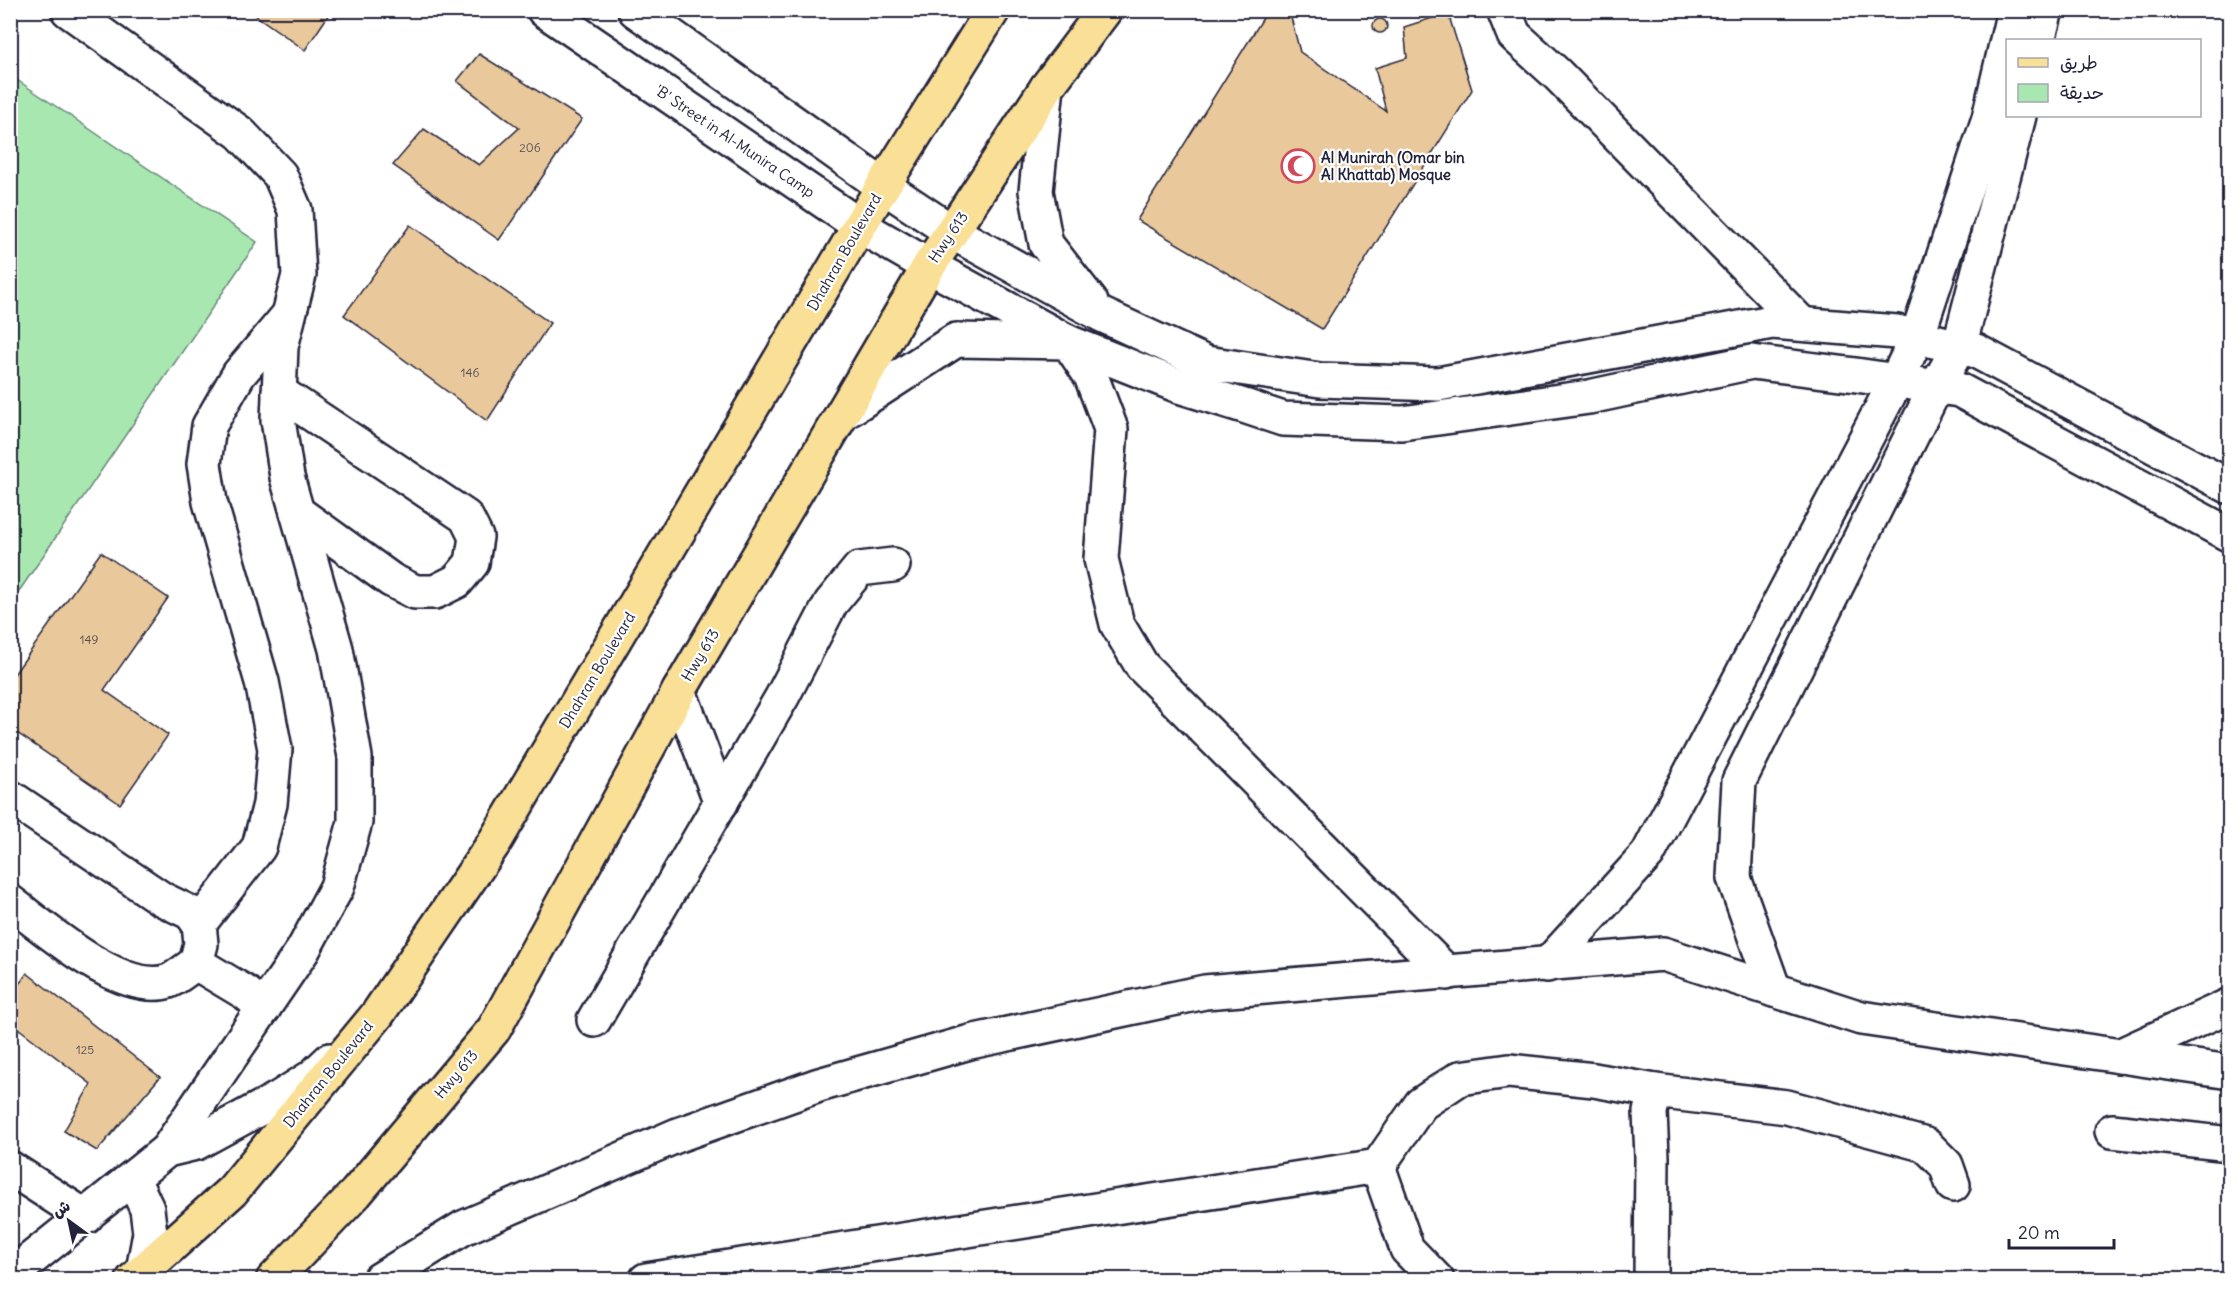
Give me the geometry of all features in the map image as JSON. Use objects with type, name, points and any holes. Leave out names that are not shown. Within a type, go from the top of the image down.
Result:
[{"type":"main road","name":"Dhahran Boulevard","points":[[138,1275],[232,1191],[377,1015],[494,843],[883,186],[993,10]]},
{"type":"main road","name":"Hwy 613","points":[[273,1280],[356,1193],[494,1029],[678,691],[928,266],[1047,87],[1105,10]]},
{"type":"street","points":[[10,1276],[167,1150],[303,950],[337,886],[354,822],[355,757],[336,649],[286,477],[278,420],[281,347],[299,275],[295,210],[280,175],[240,133],[68,10]]},
{"type":"street","name":"'B' Street in Al-Munira Camp","points":[[544,10],[860,226],[928,266],[1068,342]]},
{"type":"street","points":[[635,10],[883,186],[952,232],[1102,315],[1206,363],[1320,380],[1438,384],[1772,322],[1897,332],[1976,351],[2229,487]]},
{"type":"street","points":[[1504,10],[1514,35],[1557,74],[1802,324]]},
{"type":"street","points":[[2007,39],[2014,10]]},
{"type":"street","points":[[2038,39],[2046,10]]},
{"type":"street","points":[[1547,964],[1648,854],[1896,381],[1917,337],[1989,118],[2006,45]]},
{"type":"street","points":[[1047,87],[1036,191],[1046,244],[1102,315]]},
{"type":"street","points":[[1774,990],[1734,878],[1739,781],[1936,387],[1959,347],[2019,117]]},
{"type":"street","points":[[199,924],[260,847],[270,804],[275,749],[262,682],[210,502],[204,464],[209,426],[239,374],[290,314]]},
{"type":"street","points":[[842,414],[956,340],[1068,342],[1179,386],[1283,418],[1402,423],[1588,397],[1752,362],[1959,390],[2229,535]]},
{"type":"street","points":[[1068,342],[1091,376],[1111,429],[1101,559],[1117,624],[1142,666],[1447,973]]},
{"type":"street","points":[[279,392],[466,517],[476,537],[472,562],[458,580],[435,592],[415,592],[391,580],[297,512]]},
{"type":"street","points":[[594,1020],[782,697],[831,603],[860,569],[893,565]]},
{"type":"street","points":[[678,691],[720,803]]},
{"type":"street","points":[[10,797],[162,899],[191,913],[199,924],[201,944],[196,963],[168,981],[138,983],[95,965],[10,902]]},
{"type":"street","points":[[379,1280],[463,1228],[678,1135],[819,1085],[970,1042],[1205,992],[1663,954],[1862,1018],[2229,1072]]},
{"type":"street","points":[[196,963],[246,993],[264,1008]]},
{"type":"street","points":[[2119,1056],[2229,1005]]},
{"type":"street","points":[[167,1150],[196,1143],[279,1098],[312,1077],[377,1015]]},
{"type":"street","points":[[646,1280],[1378,1166],[1421,1104],[1460,1078],[1509,1071],[1594,1080],[1654,1091],[1787,1107],[1926,1145],[1946,1165],[1953,1185]]},
{"type":"street","points":[[1651,1280],[1650,1112],[1654,1091]]},
{"type":"street","points":[[2112,1131],[2229,1144]]},
{"type":"street","points":[[1378,1166],[1407,1249],[1437,1280]]},
{"type":"street","points":[[10,1168],[86,1217]]},
{"type":"street","points":[[133,1179],[147,1209],[150,1233],[138,1275]]},
{"type":"green space","points":[[10,76],[257,242],[11,603]]},
{"type":"building","points":[[248,10],[332,10],[305,50]]},
{"type":"building","name":"Al Munirah (Omar bin Al Khattab) Mosque","points":[[1268,10],[1289,10],[1300,52],[1386,111],[1375,68],[1407,58],[1404,27],[1448,13],[1472,90],[1322,329],[1137,220]]},
{"type":"building","points":[[1380,19],[1385,21],[1387,26],[1385,31],[1380,33],[1375,31],[1373,26],[1375,21]]},
{"type":"building","points":[[479,54],[582,119],[499,240],[393,165],[424,129],[479,165],[519,128],[457,81]]},
{"type":"building","points":[[410,225],[550,323],[487,421],[344,315]]},
{"type":"building","points":[[101,552],[168,598],[104,690],[168,735],[120,804],[10,728],[10,680]]},
{"type":"building","points":[[27,973],[160,1077],[97,1151],[64,1131],[91,1084],[10,1022],[10,997]]},
{"type":"place","name":"Al Munirah (Omar bin Al Khattab) Mosque","points":[[1298,166]]}]
